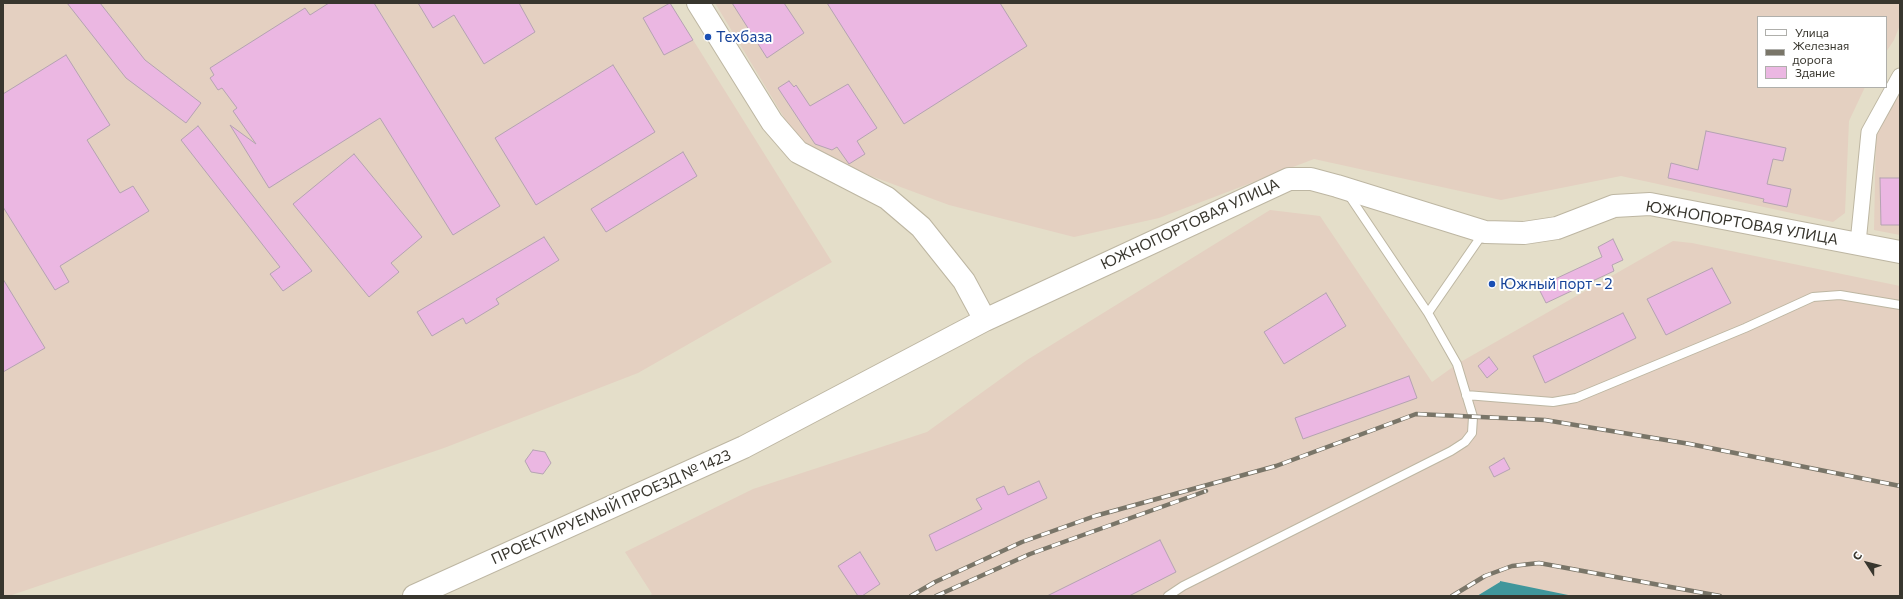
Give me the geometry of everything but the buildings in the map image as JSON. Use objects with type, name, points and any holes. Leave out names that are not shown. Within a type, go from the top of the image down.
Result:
[{"type":"main road","points":[[698,3],[772,122],[798,152],[887,198],[922,227],[964,281],[985,320]]},
{"type":"main road","name":"ЮЖНОПОРТОВАЯ УЛИЦА","points":[[807,415],[985,320],[1289,179],[1311,179],[1485,232],[1524,233],[1557,228],[1614,206],[1650,204],[1900,252]]},
{"type":"main road","name":"ПРОЕКТИРУЕМЫЙ ПРОЕЗД № 1423","points":[[414,596],[744,447],[807,415]]},
{"type":"street","points":[[1858,243],[1869,132],[1900,76]]},
{"type":"lane","points":[[1168,596],[1190,583],[1451,451],[1465,442],[1472,433],[1473,417],[1457,364],[1428,313],[1345,189]]},
{"type":"lane","points":[[1428,313],[1485,232]]},
{"type":"lane","points":[[1466,396],[1553,402],[1576,398],[1738,331],[1813,297],[1840,295],[1900,305]]},
{"type":"shaded area","points":[[6,3],[670,3],[832,262],[638,373],[444,448],[9,596],[3,596],[3,7]]},
{"type":"shaded area","points":[[715,3],[1900,3],[1900,25],[1894,40],[1887,50],[1887,16],[1757,16],[1757,88],[1865,88],[1849,121],[1845,213],[1833,222],[1621,176],[1501,200],[1314,159],[1159,218],[1074,237],[949,205],[871,176],[800,144]]},
{"type":"shaded area","points":[[1900,90],[1900,235],[1874,230],[1876,130]]},
{"type":"shaded area","points":[[1270,210],[1320,216],[1432,382],[1457,364],[1673,241],[1692,243],[1900,286],[1900,596],[1573,596],[1500,582],[1477,596],[649,596],[652,594],[625,552],[753,489],[927,432],[1027,360]]},
{"type":"water","points":[[1500,581],[1573,596],[1477,596]]},
{"type":"railway","points":[[911,596],[935,582],[1022,542],[1095,516],[1276,466],[1416,414],[1545,420],[1690,444],[1900,486]]},
{"type":"railway","points":[[936,596],[1030,554],[1206,491]]},
{"type":"railway","points":[[1452,596],[1485,576],[1512,566],[1539,563],[1720,596]]},
{"type":"place","name":"Техбаза","points":[[708,37]]},
{"type":"place","name":"Южный порт - 2","points":[[1492,284]]}]
